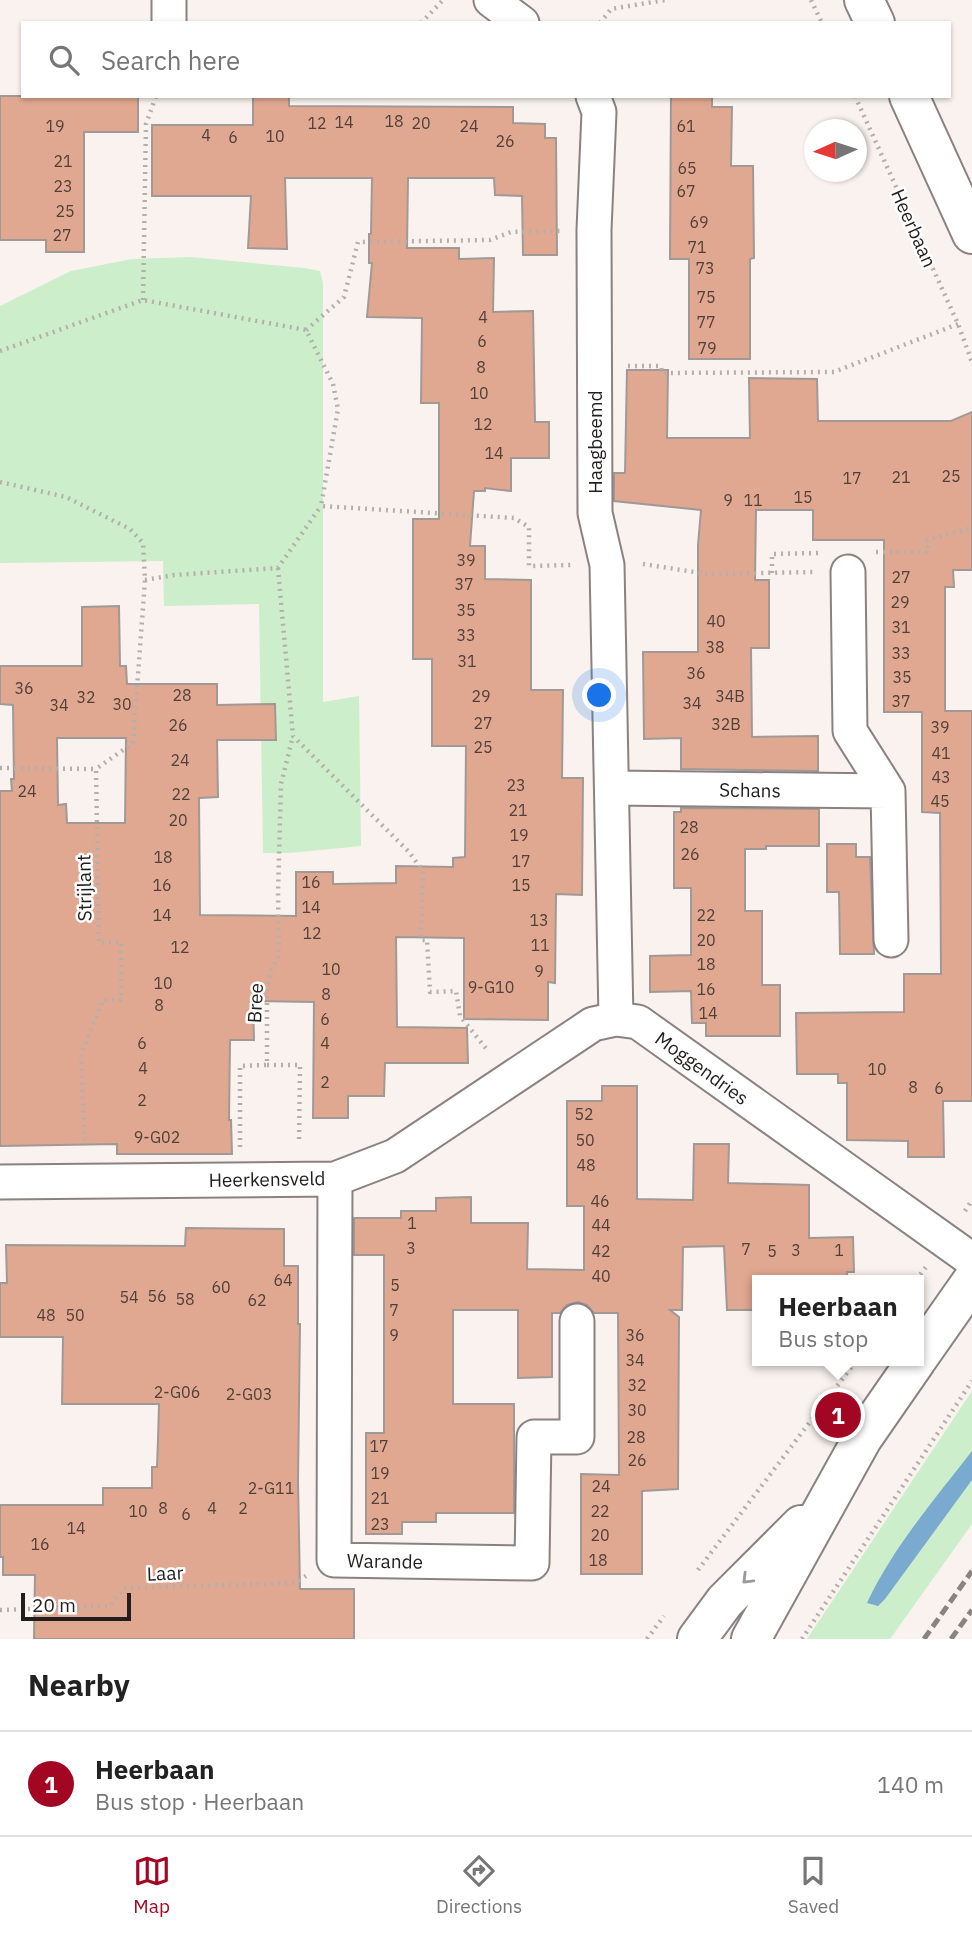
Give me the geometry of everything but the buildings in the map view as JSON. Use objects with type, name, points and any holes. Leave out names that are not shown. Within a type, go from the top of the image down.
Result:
[{"type":"street","points":[[169,0],[169,21]]},
{"type":"street","points":[[491,0],[520,21]]},
{"type":"street","points":[[864,0],[874,21]]},
{"type":"street","name":"Haagbeemd","points":[[594,98],[599,112],[594,230],[594,513],[607,565],[613,788]]},
{"type":"street","points":[[910,98],[961,179],[972,234]]},
{"type":"street","points":[[848,572],[850,731],[888,791],[891,940]]},
{"type":"street","points":[[613,788],[616,1019]]},
{"type":"street","name":"Schans","points":[[613,788],[888,791]]},
{"type":"street","name":"Heerkensveld","points":[[0,1182],[335,1178],[395,1156],[593,1024],[616,1019]]},
{"type":"street","name":"Moggendries","points":[[616,1019],[638,1022],[972,1260]]},
{"type":"street","name":"Warande","points":[[335,1178],[334,1560],[532,1563],[534,1437],[577,1437],[577,1321]]},
{"type":"street","points":[[924,1349],[972,1281]]},
{"type":"street","points":[[751,1639],[862,1439],[912,1366]]},
{"type":"street","points":[[697,1639],[725,1601],[830,1496]]},
{"type":"path","points":[[423,21],[443,0]]},
{"type":"path","points":[[602,21],[611,9],[665,0]]},
{"type":"path","points":[[811,0],[820,21]]},
{"type":"path","points":[[143,300],[146,124],[155,98]]},
{"type":"path","name":"Heerbaan","points":[[856,98],[958,324],[972,362]]},
{"type":"path","points":[[306,330],[344,297],[358,242],[490,240],[511,232],[594,230]]},
{"type":"path","points":[[0,351],[143,300],[306,330]]},
{"type":"path","points":[[595,366],[662,366],[662,373],[834,372],[958,324]]},
{"type":"path","points":[[145,580],[174,575],[278,568],[321,506],[338,409],[333,384],[306,330]]},
{"type":"path","points":[[0,482],[66,497],[130,529],[143,543],[145,580],[133,743],[96,769],[0,768]]},
{"type":"path","points":[[321,506],[514,518],[529,527],[530,566],[651,564],[707,574],[848,572]]},
{"type":"path","name":"Bree","points":[[267,1065],[267,988],[271,970],[279,955],[281,784],[293,736],[278,568]]},
{"type":"path","points":[[293,736],[409,852],[423,871],[421,940],[427,940],[430,992],[456,991],[460,1016],[510,1079]]},
{"type":"path","name":"Strijlant","points":[[86,1181],[81,1054],[103,1000],[121,1000],[121,942],[99,943],[96,769]]},
{"type":"path","points":[[266,1180],[267,1152],[240,1152],[240,1066],[300,1065],[299,1152]]},
{"type":"path","points":[[690,1581],[852,1366]]},
{"type":"path","points":[[802,1639],[972,1381]]},
{"type":"path","name":"Laar","points":[[0,1610],[110,1606],[124,1588],[294,1583],[334,1560]]},
{"type":"path","points":[[646,1639],[665,1614]]},
{"type":"green space","points":[[191,257],[320,271],[323,283],[323,702],[359,696],[361,846],[263,853],[259,604],[164,606],[163,561],[0,563],[0,306],[71,271],[132,259]]},
{"type":"green space","points":[[972,1391],[972,1524],[890,1639],[807,1639]]},
{"type":"water","points":[[972,1451],[972,1480],[885,1599],[878,1606],[867,1603],[902,1543]]},
{"type":"railway","points":[[924,1639],[972,1571]]},
{"type":"railway","points":[[951,1639],[972,1610]]},
{"type":"place","name":"Heerbaan","points":[[838,1415]]}]
